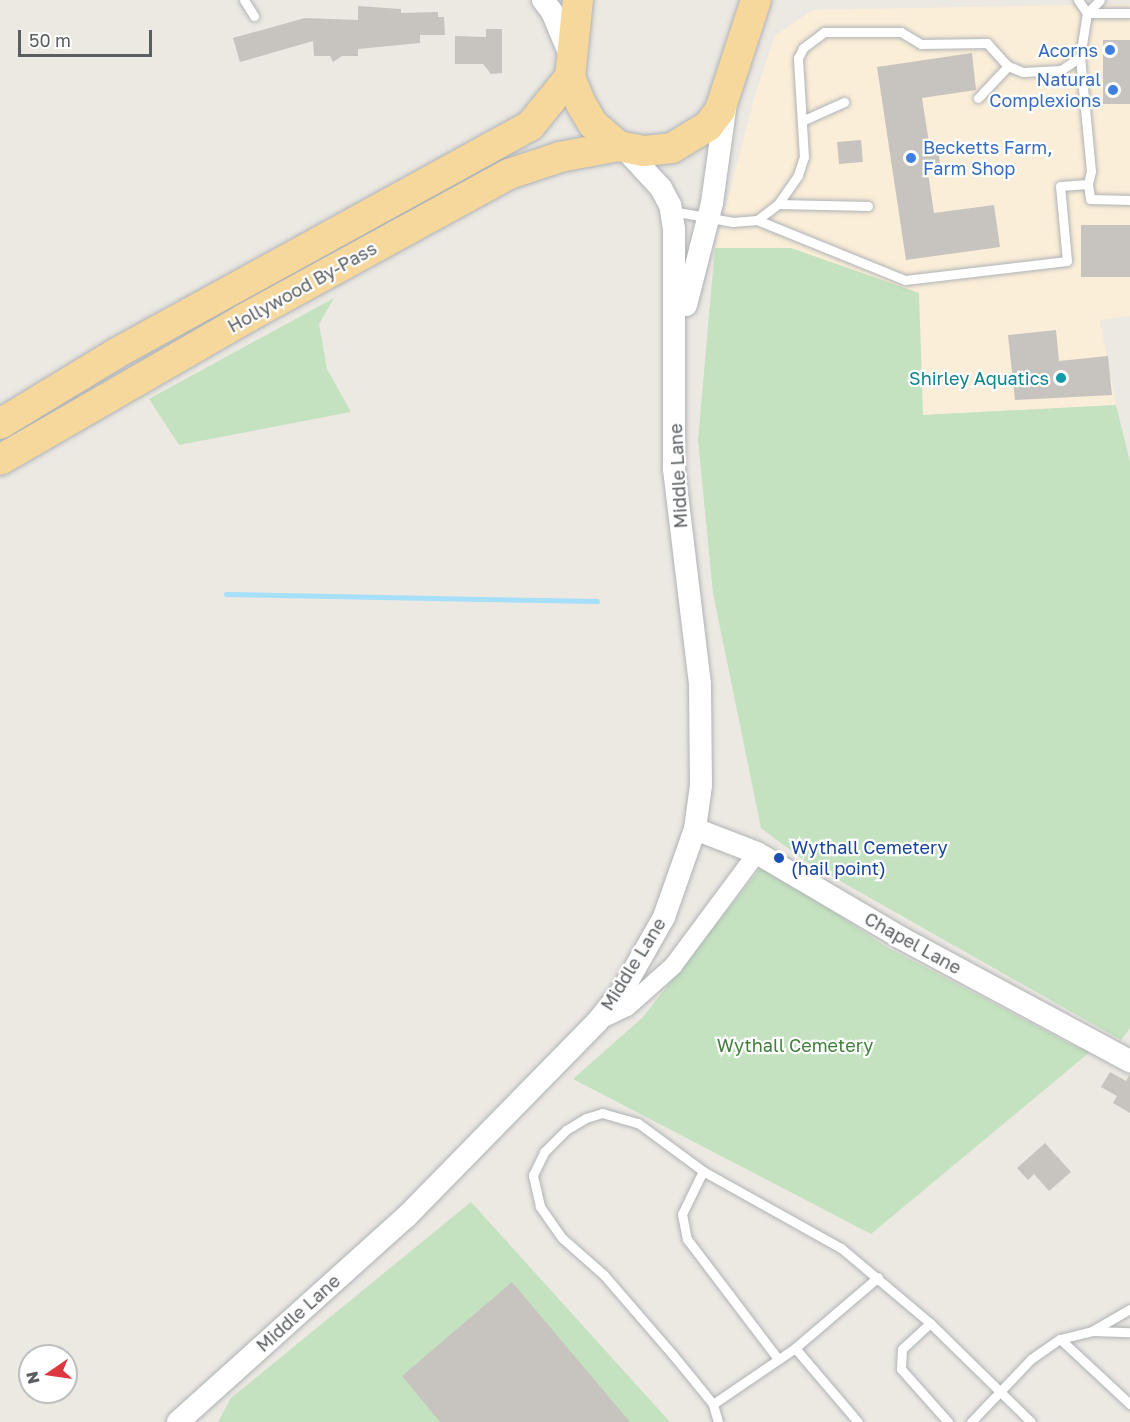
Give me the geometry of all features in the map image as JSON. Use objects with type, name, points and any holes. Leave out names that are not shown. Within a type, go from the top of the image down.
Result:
[{"type":"highway","points":[[578,0],[570,67],[593,124],[621,147]]},
{"type":"highway","points":[[754,9],[779,0]]},
{"type":"highway","name":"Hollywood By-Pass","points":[[0,460],[244,319],[509,174],[560,157],[621,147],[672,148],[688,141],[708,126],[728,88],[754,9]]},
{"type":"highway","name":"Hollywood By-Pass","points":[[0,424],[115,354],[530,126],[570,67]]},
{"type":"street","points":[[543,0],[552,12],[570,67]]},
{"type":"street","name":"Middle Lane","points":[[676,369],[708,216],[728,88]]},
{"type":"street","name":"Middle Lane","points":[[182,1420],[406,1217],[597,1022],[622,991],[664,916],[695,829],[701,785],[700,684],[674,470],[677,272],[671,211],[661,188],[621,147]]},
{"type":"street","name":"Chapel Lane","points":[[695,829],[757,853],[903,939],[1130,1060]]},
{"type":"street","points":[[597,1022],[627,1007],[673,966],[757,853]]},
{"type":"lane","points":[[244,0],[254,16]]},
{"type":"lane","points":[[1078,0],[1087,13]]},
{"type":"lane","points":[[1100,0],[1087,13],[1080,57],[1091,171],[1088,184],[1090,199],[1130,200]]},
{"type":"lane","points":[[1087,13],[1130,13]]},
{"type":"lane","points":[[757,220],[778,204],[798,175],[804,157],[804,120],[798,58],[803,48],[824,32],[901,32],[921,44],[987,43],[1008,66],[1023,72],[1062,70],[1080,57]]},
{"type":"lane","points":[[978,98],[1008,66]]},
{"type":"lane","points":[[804,120],[844,102]]},
{"type":"lane","points":[[671,211],[733,222],[757,220],[905,280],[1067,261],[1060,186],[1088,184]]},
{"type":"lane","points":[[778,204],[868,206]]},
{"type":"lane","points":[[718,1422],[713,1404],[604,1275],[562,1238],[540,1206],[533,1175],[544,1152],[566,1130],[602,1113],[638,1123],[703,1171],[841,1248],[878,1276],[930,1323],[1031,1422]]},
{"type":"lane","points":[[703,1171],[681,1214],[687,1239],[778,1359]]},
{"type":"lane","points":[[713,1404],[795,1348],[878,1276]]},
{"type":"lane","points":[[970,1422],[1030,1359],[1060,1339],[1092,1330],[1130,1309]]},
{"type":"lane","points":[[930,1323],[902,1349],[901,1369],[948,1422]]},
{"type":"lane","points":[[1092,1330],[1130,1332]]},
{"type":"lane","points":[[1060,1339],[1130,1404]]},
{"type":"lane","points":[[795,1348],[858,1422]]},
{"type":"shaded area","points":[[1130,4],[1130,316],[1100,320],[1116,405],[923,415],[791,248],[715,248],[756,92],[775,36],[812,10]]},
{"type":"green space","points":[[715,248],[791,248],[919,293],[923,415],[1116,405],[1130,462],[1130,1028],[1121,1040],[805,861],[761,828],[713,593],[698,440]]},
{"type":"green space","points":[[334,298],[319,324],[327,369],[351,412],[179,445],[149,399]]},
{"type":"green space","name":"Wythall Cemetery","points":[[763,865],[885,946],[1074,1046],[1091,1051],[871,1234],[573,1079],[642,1018]]},
{"type":"green space","points":[[471,1202],[670,1422],[218,1422],[231,1398]]},
{"type":"building","points":[[358,6],[401,9],[401,13],[438,12],[438,17],[444,17],[445,35],[420,35],[420,43],[358,49],[358,56],[342,56],[333,62],[330,56],[314,56],[313,41],[240,62],[233,38],[305,18],[358,20]]},
{"type":"building","points":[[486,29],[502,29],[502,73],[491,74],[483,64],[455,64],[455,36],[486,37]]},
{"type":"building","points":[[1103,40],[1130,40],[1130,104],[1103,104]]},
{"type":"building","points":[[972,53],[976,90],[922,98],[930,149],[938,148],[940,164],[927,166],[934,213],[994,205],[1000,247],[906,260],[877,67]]},
{"type":"building","points":[[861,140],[863,162],[839,164],[837,142]]},
{"type":"building","points":[[1081,225],[1130,225],[1130,277],[1081,277]]},
{"type":"building","name":"Shirley Aquatics","points":[[1056,330],[1059,361],[1108,356],[1112,395],[1015,400],[1008,335]]},
{"type":"building","points":[[1110,1072],[1126,1081],[1130,1074],[1130,1113],[1113,1103],[1117,1096],[1101,1087]]},
{"type":"building","points":[[1045,1143],[1071,1172],[1049,1191],[1034,1174],[1028,1180],[1017,1168]]},
{"type":"building","points":[[512,1282],[630,1422],[440,1422],[402,1376]]},
{"type":"waterway","points":[[226,594],[597,601]]},
{"type":"place","name":"Acorns","points":[[1110,50]]},
{"type":"place","name":"Natural Complexions","points":[[1113,90]]},
{"type":"place","name":"Becketts Farm, Farm Shop","points":[[911,158]]},
{"type":"place","name":"Shirley Aquatics","points":[[1061,378]]},
{"type":"place","name":"Wythall Cemetery (hail point)","points":[[779,858]]}]
